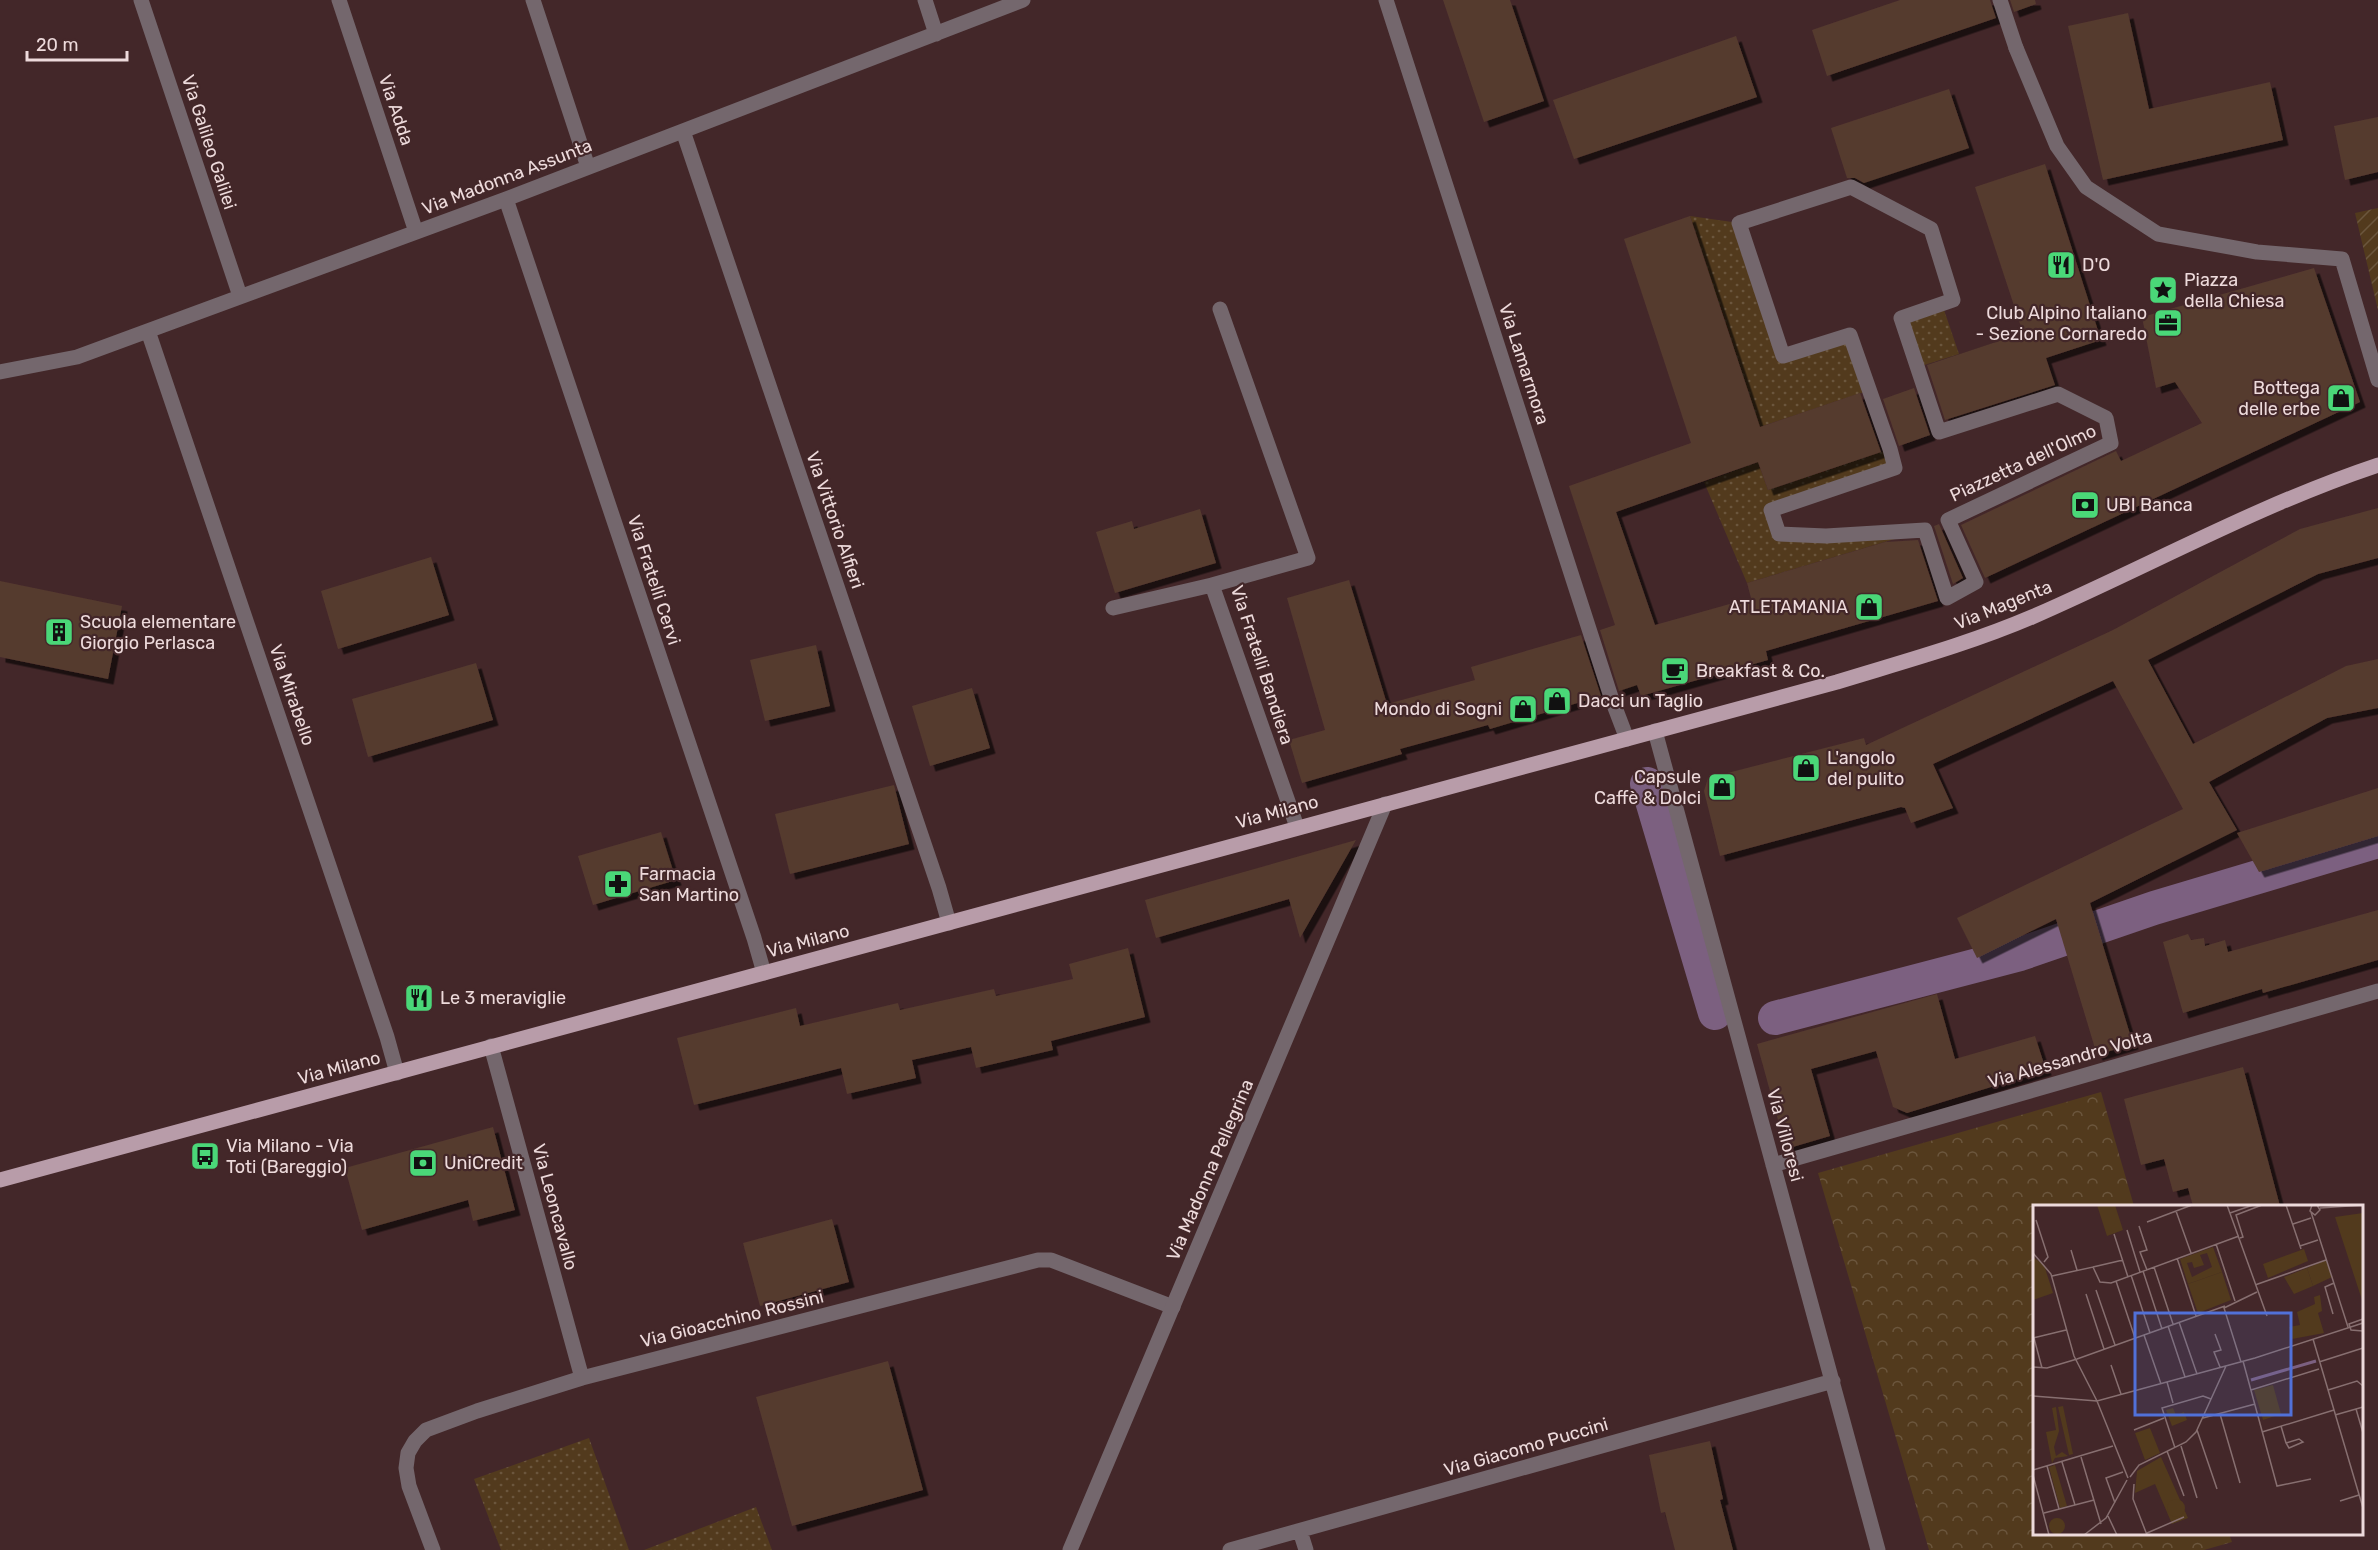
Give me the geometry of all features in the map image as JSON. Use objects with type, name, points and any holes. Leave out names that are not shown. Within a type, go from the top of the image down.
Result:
[{"type":"main road","name":"Via Magenta","points":[[1627,739],[1837,682],[1990,633],[2031,617],[2291,498],[2378,465]]},
{"type":"main road","name":"Via Milano","points":[[0,1180],[949,923],[1297,826],[1627,739]]},
{"type":"street","name":"Via Galileo Galilei","points":[[141,0],[240,296]]},
{"type":"street","name":"Via Adda","points":[[339,0],[416,232]]},
{"type":"street","points":[[533,0],[588,167]]},
{"type":"street","points":[[925,0],[936,34]]},
{"type":"street","name":"Via Madonna Assunta","points":[[0,370],[77,357],[506,199],[1023,0]]},
{"type":"street","name":"Via Lamarmora","points":[[1386,0],[1611,697],[1627,739]]},
{"type":"street","points":[[2000,0],[2016,48],[2057,146],[2086,187],[2158,234],[2257,252],[2342,259],[2378,380]]},
{"type":"street","name":"Via Vittorio Alfieri","points":[[683,131],[936,877],[949,923]]},
{"type":"street","name":"Piazzetta dell'Olmo","points":[[1851,187],[1930,229],[1953,300],[1901,318],[1939,432],[2058,394],[2106,418],[2111,443],[1948,520],[1976,582],[1947,598],[1925,530],[1826,536],[1779,534],[1771,510],[1895,468],[1850,335],[1783,356],[1739,223],[1851,187]]},
{"type":"street","name":"Via Fratelli Cervi","points":[[506,199],[764,973]]},
{"type":"street","name":"Via Fratelli Bandiera","points":[[1220,309],[1308,558],[1212,585],[1297,826]]},
{"type":"street","name":"Via Mirabello","points":[[148,331],[397,1072]]},
{"type":"street","points":[[1113,608],[1212,585]]},
{"type":"street","name":"Via Villoresi","points":[[1655,731],[1878,1550]]},
{"type":"street","name":"Via Madonna Pellegrina","points":[[1070,1550],[1385,804]]},
{"type":"street","name":"Via Alessandro Volta","points":[[1773,1165],[2378,991]]},
{"type":"street","name":"Via Leoncavallo","points":[[491,1046],[582,1378]]},
{"type":"street","name":"Via Gioacchino Rossini","points":[[433,1550],[409,1486],[406,1468],[408,1453],[415,1441],[426,1430],[477,1411],[582,1378],[1038,1260],[1051,1260],[1173,1307]]},
{"type":"street","name":"Via Giacomo Puccini","points":[[1230,1550],[1833,1381]]},
{"type":"street","points":[[1300,1531],[1306,1550]]},
{"type":"green space","points":[[2378,208],[2378,310],[2355,213]]},
{"type":"green space","points":[[1690,216],[1739,223],[1783,356],[1850,335],[1870,390],[1760,427]]},
{"type":"green space","points":[[1942,304],[1959,354],[1918,367],[1901,318]]},
{"type":"green space","points":[[1890,449],[1895,468],[1771,510],[1779,534],[1925,530],[1747,583],[1704,482],[1758,462],[1768,490]]},
{"type":"green space","points":[[2101,1092],[2134,1205],[2033,1205],[2033,1535],[2229,1535],[2232,1542],[2204,1550],[1929,1550],[1818,1173]]},
{"type":"green space","points":[[589,1438],[629,1550],[501,1550],[474,1479]]},
{"type":"green space","points":[[756,1507],[772,1550],[644,1550]]},
{"type":"building","points":[[1443,0],[1510,0],[1544,101],[1484,122]]},
{"type":"building","points":[[1900,0],[1990,0],[1996,18],[1827,76],[1812,30]]},
{"type":"building","points":[[2010,0],[2035,0],[2036,4],[2014,12]]},
{"type":"building","points":[[2128,13],[2149,109],[2270,82],[2283,140],[2103,180],[2068,26]]},
{"type":"building","points":[[1736,36],[1757,97],[1574,159],[1553,100]]},
{"type":"building","points":[[1949,89],[1969,148],[1864,183],[1855,178],[1847,178],[1831,128]]},
{"type":"building","points":[[2378,117],[2378,172],[2345,180],[2334,126]]},
{"type":"building","points":[[2045,164],[2101,340],[2046,358],[2055,385],[1945,420],[1927,365],[2023,333],[1975,187]]},
{"type":"building","points":[[1690,216],[1760,427],[1860,393],[1881,452],[1768,490],[1758,462],[1616,512],[1655,625],[1751,598],[1747,583],[1885,542],[1918,540],[1938,601],[1766,651],[1768,660],[1641,696],[1637,685],[1619,691],[1600,630],[1615,625],[1569,486],[1691,443],[1624,239]]},
{"type":"building","points":[[2314,268],[2360,402],[1985,578],[1961,525],[2116,451],[2121,461],[2202,423],[2175,382],[2156,388],[2142,317]]},
{"type":"building","points":[[1914,388],[1930,435],[1899,446],[1883,399]]},
{"type":"building","points":[[2378,508],[2378,558],[2318,574],[2148,660],[2193,744],[2346,666],[2378,659],[2378,708],[2327,718],[2209,782],[2237,830],[2090,903],[2133,1044],[2097,1055],[2056,919],[1977,958],[1957,918],[2183,809],[2113,681],[1933,764],[1953,808],[1911,823],[1905,808],[1901,807],[1720,856],[1704,791],[1708,778],[1864,738],[1866,745],[2113,630],[2300,529]]},
{"type":"building","points":[[1200,509],[1216,563],[1115,593],[1096,532],[1132,521],[1134,529]]},
{"type":"building","points":[[1939,524],[1963,578],[1953,584],[1934,526]]},
{"type":"building","points":[[431,557],[449,615],[338,649],[321,591]]},
{"type":"building","points":[[1349,580],[1387,704],[1475,680],[1471,667],[1581,635],[1601,696],[1490,729],[1488,725],[1400,749],[1402,754],[1302,783],[1289,740],[1325,730],[1287,598]]},
{"type":"building","name":"Scuola elementare Giorgio Perlasca","points":[[0,581],[122,606],[108,679],[0,657]]},
{"type":"building","points":[[816,645],[830,706],[765,721],[750,660]]},
{"type":"building","points":[[476,663],[493,720],[368,757],[352,699]]},
{"type":"building","points":[[972,688],[990,748],[930,766],[912,706]]},
{"type":"building","points":[[894,785],[909,844],[790,874],[775,814]]},
{"type":"building","points":[[2378,788],[2378,836],[2259,872],[2237,833]]},
{"type":"building","points":[[661,832],[676,880],[593,905],[578,856]]},
{"type":"building","points":[[1356,840],[1300,938],[1289,899],[1156,938],[1145,900]]},
{"type":"building","points":[[2378,910],[2378,960],[2263,993],[2262,989],[2183,1013],[2163,942],[2188,934],[2191,940],[2204,938],[2205,946],[2225,940],[2228,952]]},
{"type":"building","points":[[1128,948],[1145,1017],[1051,1041],[1053,1050],[976,1068],[971,1047],[912,1060],[916,1078],[847,1094],[841,1068],[694,1105],[677,1038],[796,1008],[800,1026],[898,1003],[900,1010],[994,989],[996,996],[1073,979],[1069,964]]},
{"type":"building","points":[[1937,994],[1955,1059],[2035,1036],[2046,1070],[1907,1113],[1893,1107],[1876,1051],[1811,1069],[1830,1136],[1786,1149],[1757,1044]]},
{"type":"building","points":[[2243,1067],[2280,1205],[2193,1205],[2188,1188],[2173,1192],[2164,1159],[2141,1165],[2124,1099]]},
{"type":"building","points":[[493,1127],[515,1210],[473,1221],[468,1200],[362,1230],[345,1168]]},
{"type":"building","points":[[832,1219],[849,1282],[760,1306],[743,1243]]},
{"type":"building","points":[[888,1361],[923,1490],[792,1526],[756,1397]]},
{"type":"building","points":[[1710,1441],[1723,1499],[1720,1500],[1733,1550],[1675,1550],[1665,1512],[1661,1513],[1649,1455]]},
{"type":"waterway","points":[[1647,784],[1715,1013]]},
{"type":"waterway","points":[[1775,1018],[2020,954],[2154,908],[2378,841]]},
{"type":"place","name":"D'O","points":[[2061,265]]},
{"type":"place","name":"Piazza della Chiesa","points":[[2163,290]]},
{"type":"place","name":"Club Alpino Italiano - Sezione Cornaredo","points":[[2168,323]]},
{"type":"place","name":"Bottega delle erbe","points":[[2341,398]]},
{"type":"place","name":"UBI Banca","points":[[2085,505]]},
{"type":"place","name":"ATLETAMANIA","points":[[1869,607]]},
{"type":"place","name":"Scuola elementare Giorgio Perlasca","points":[[59,632]]},
{"type":"place","name":"Breakfast & Co.","points":[[1675,671]]},
{"type":"place","name":"Dacci un Taglio","points":[[1557,701]]},
{"type":"place","name":"Mondo di Sogni","points":[[1523,709]]},
{"type":"place","name":"L'angolo del pulito","points":[[1806,768]]},
{"type":"place","name":"Capsule Caffè & Dolci","points":[[1722,787]]},
{"type":"place","name":"Farmacia San Martino","points":[[618,884]]},
{"type":"place","name":"Le 3 meraviglie","points":[[419,998]]},
{"type":"place","name":"Via Milano - Via Toti (Bareggio)","points":[[205,1156]]},
{"type":"place","name":"UniCredit","points":[[423,1163]]}]
